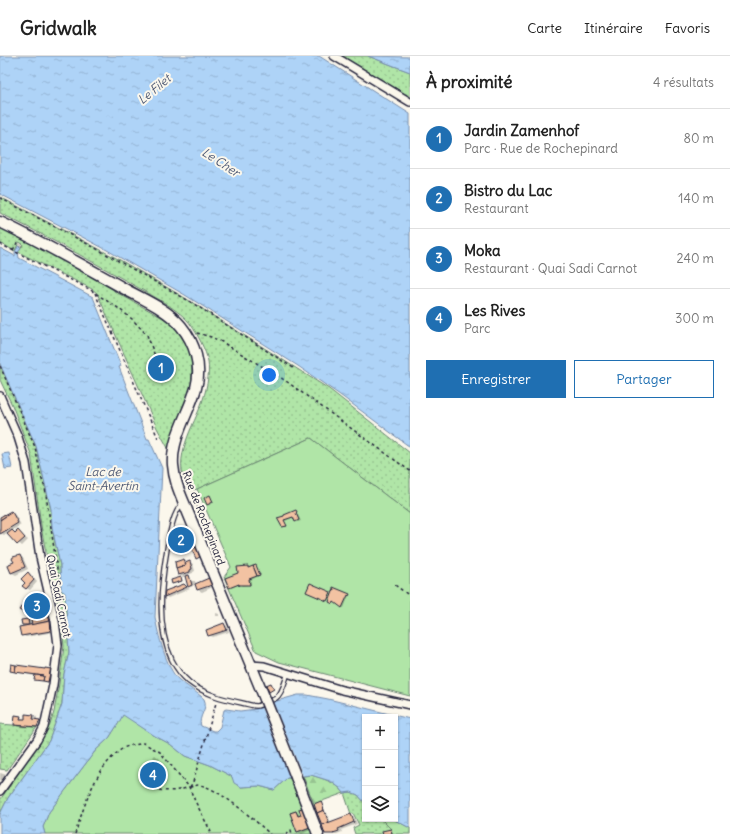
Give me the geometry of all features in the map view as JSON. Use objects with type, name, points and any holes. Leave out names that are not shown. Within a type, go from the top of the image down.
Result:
[{"type":"street","points":[[334,56],[410,102]]},
{"type":"street","name":"Rue de Rochepinard","points":[[0,222],[85,266],[162,310],[186,333],[195,351],[198,368],[197,387],[178,434],[173,455],[174,476],[265,699],[318,834]]},
{"type":"street","name":"Quai Sadi Carnot","points":[[0,396],[18,437],[26,463],[41,563],[55,621],[58,645],[57,662],[44,727],[37,740],[0,790]]},
{"type":"street","points":[[251,665],[264,666],[342,690],[410,705]]},
{"type":"lane","points":[[184,503],[178,508],[169,539],[165,562],[161,606],[168,647],[172,659],[187,681],[194,686],[217,697],[258,706],[276,698],[288,673]]},
{"type":"path","points":[[0,198],[99,250],[191,302],[295,369]]},
{"type":"path","points":[[14,251],[18,241]]},
{"type":"path","points":[[0,244],[90,289],[118,308],[132,319],[147,335],[158,364]]},
{"type":"path","points":[[95,293],[158,438]]},
{"type":"path","points":[[198,338],[197,333],[222,342],[286,381],[410,471]]},
{"type":"path","points":[[0,366],[35,447],[41,477],[45,488],[63,609],[60,616],[55,621]]},
{"type":"path","name":"Rue de Rochepinard","points":[[194,500],[207,528],[208,534]]},
{"type":"path","points":[[395,585],[410,596]]},
{"type":"path","points":[[189,787],[193,782],[216,703]]},
{"type":"path","points":[[75,834],[90,790],[106,764],[123,748],[143,743],[160,752],[189,787],[212,834]]},
{"type":"path","points":[[147,788],[176,792],[198,785],[216,792],[244,812],[270,834]]},
{"type":"path","points":[[286,834],[291,830],[292,834]]},
{"type":"green space","points":[[342,56],[368,56],[410,72],[410,97]]},
{"type":"green space","points":[[0,197],[120,260],[185,298],[329,389],[410,453],[410,514],[311,438],[191,491],[185,481],[182,470],[182,459],[184,448],[204,395],[208,372],[208,361],[205,352],[193,328],[181,314],[158,299],[69,249],[0,213]]},
{"type":"green space","points":[[0,227],[115,289],[114,291],[163,318],[175,327],[187,343],[192,360],[192,386],[168,448],[157,428],[97,293],[92,289],[18,252],[23,244],[19,242],[15,251],[0,243]]},
{"type":"green space","points":[[0,364],[36,446],[51,509],[52,527],[60,565],[61,589],[65,593],[69,652],[64,674],[62,704],[49,741],[8,798],[0,814],[0,800],[50,725],[59,684],[64,646],[60,611],[50,573],[42,532],[31,454],[12,405],[0,380]]},
{"type":"green space","points":[[311,438],[410,514],[410,696],[279,662],[256,651],[224,577],[231,567],[197,489]]},
{"type":"green space","points":[[123,714],[155,736],[170,744],[185,756],[210,765],[231,776],[241,787],[259,786],[274,790],[287,778],[290,778],[302,808],[299,810],[301,815],[298,816],[296,811],[290,813],[297,832],[310,827],[312,834],[45,834],[43,827],[49,812],[96,750],[109,738]]},
{"type":"green space","points":[[0,724],[37,727],[7,770],[0,769]]},
{"type":"green space","points":[[311,775],[337,786],[344,793],[314,804],[303,776]]},
{"type":"green space","points":[[351,792],[358,795],[362,800],[362,822],[384,822],[391,829],[383,834],[355,834],[353,828],[359,825],[353,813],[351,814],[344,793]]},
{"type":"green space","points":[[384,822],[398,822],[410,828],[410,834],[392,834],[391,829]]},
{"type":"water","points":[[0,56],[319,56],[410,114],[410,447],[298,366],[185,295],[107,250],[0,194]]},
{"type":"water","points":[[368,56],[410,57],[410,72]]},
{"type":"water","name":"Lac de Saint-Avertin","points":[[18,246],[21,247],[18,253],[19,258],[93,297],[121,366],[119,367],[147,439],[149,439],[162,468],[155,617],[163,650],[174,675],[204,699],[205,706],[200,719],[201,726],[216,731],[220,727],[224,710],[226,709],[240,711],[256,709],[273,702],[298,695],[328,699],[390,714],[362,714],[362,800],[358,795],[351,792],[344,793],[330,781],[311,775],[287,778],[274,790],[259,786],[241,787],[234,783],[231,776],[210,765],[185,756],[170,744],[123,715],[109,738],[96,750],[49,812],[43,827],[45,834],[0,834],[0,814],[8,798],[49,741],[62,704],[64,674],[69,652],[65,593],[61,590],[60,565],[52,527],[51,509],[36,446],[0,364],[0,248],[15,256]]},
{"type":"water","points":[[9,453],[12,468],[5,469],[2,454]]},
{"type":"water","name":"Lac de Saint-Avertin","points":[[398,716],[410,719],[410,828],[398,822]]},
{"type":"pier","points":[[273,702],[303,776],[290,778],[261,707]]},
{"type":"building","points":[[210,495],[213,502],[207,505],[204,498]]},
{"type":"building","points":[[296,510],[299,520],[295,522],[293,517],[284,520],[287,526],[282,527],[277,518]]},
{"type":"building","points":[[11,511],[12,512],[0,520],[0,517]]},
{"type":"building","points":[[12,512],[18,523],[0,534],[0,520]]},
{"type":"building","points":[[12,530],[15,533],[18,530],[25,538],[17,545],[7,534]]},
{"type":"building","points":[[189,530],[193,541],[174,550],[175,537]]},
{"type":"building","points":[[193,541],[196,547],[192,549],[189,543]]},
{"type":"building","points":[[196,547],[200,557],[196,559],[192,549]]},
{"type":"building","points":[[20,555],[25,567],[11,573],[8,566],[9,564],[14,562],[12,559],[13,557]]},
{"type":"building","points":[[184,559],[186,565],[176,568],[175,562]]},
{"type":"building","points":[[190,561],[192,569],[190,572],[178,575],[176,568],[186,565],[185,563]]},
{"type":"building","points":[[256,565],[260,575],[257,576],[253,566]]},
{"type":"building","points":[[248,566],[248,568],[253,566],[257,576],[249,579],[250,585],[239,585],[229,588],[225,578],[238,573],[237,567]]},
{"type":"building","points":[[28,572],[34,580],[26,589],[22,586],[25,583],[21,579]]},
{"type":"building","points":[[189,575],[192,585],[188,587],[185,576]]},
{"type":"building","points":[[181,577],[182,581],[172,584],[171,580]]},
{"type":"building","points":[[209,578],[212,585],[197,590],[195,584]]},
{"type":"building","points":[[310,583],[331,592],[327,601],[306,592]]},
{"type":"building","points":[[184,584],[187,587],[164,597],[165,591]]},
{"type":"building","points":[[333,587],[350,594],[349,596],[348,595],[342,608],[334,602],[333,604],[329,602],[334,589]]},
{"type":"building","points":[[40,592],[46,610],[30,615],[28,611],[31,609],[30,606]]},
{"type":"building","points":[[26,600],[31,604],[24,613],[19,610]]},
{"type":"building","points":[[48,616],[50,621],[32,625],[31,619]]},
{"type":"building","points":[[28,619],[29,625],[22,625],[21,620]]},
{"type":"building","points":[[50,621],[51,631],[21,636],[19,627]]},
{"type":"building","points":[[224,623],[227,630],[208,636],[206,630]]},
{"type":"building","points":[[11,664],[16,665],[15,672],[10,671]]},
{"type":"building","points":[[16,665],[51,669],[48,682],[43,681],[44,676],[15,672]]},
{"type":"building","points":[[35,675],[44,676],[43,681],[34,680]]},
{"type":"building","points":[[271,683],[274,689],[269,692],[266,685]]},
{"type":"building","points":[[25,714],[34,715],[33,719],[40,720],[37,727],[14,725],[15,715],[21,716],[20,719],[25,719]]},
{"type":"building","points":[[321,801],[324,810],[317,813],[314,804]]},
{"type":"building","points":[[302,808],[310,827],[297,832],[290,813],[296,811],[298,816],[301,815],[299,809]]},
{"type":"building","points":[[324,810],[329,823],[322,825],[317,813]]},
{"type":"building","points":[[351,814],[354,822],[338,829],[339,831],[333,833],[334,834],[325,834],[322,825]]},
{"type":"building","points":[[391,829],[392,834],[383,834],[382,831]]},
{"type":"place","name":"Jardin Zamenhof","points":[[161,368]]},
{"type":"place","name":"Bistro du Lac","points":[[181,540]]},
{"type":"place","name":"Moka","points":[[37,606]]},
{"type":"place","name":"Les Rives","points":[[153,775]]},
{"type":"water label","name":"Le Filet","points":[[154,89]]},
{"type":"water label","name":"Le Cher","points":[[221,162]]}]
